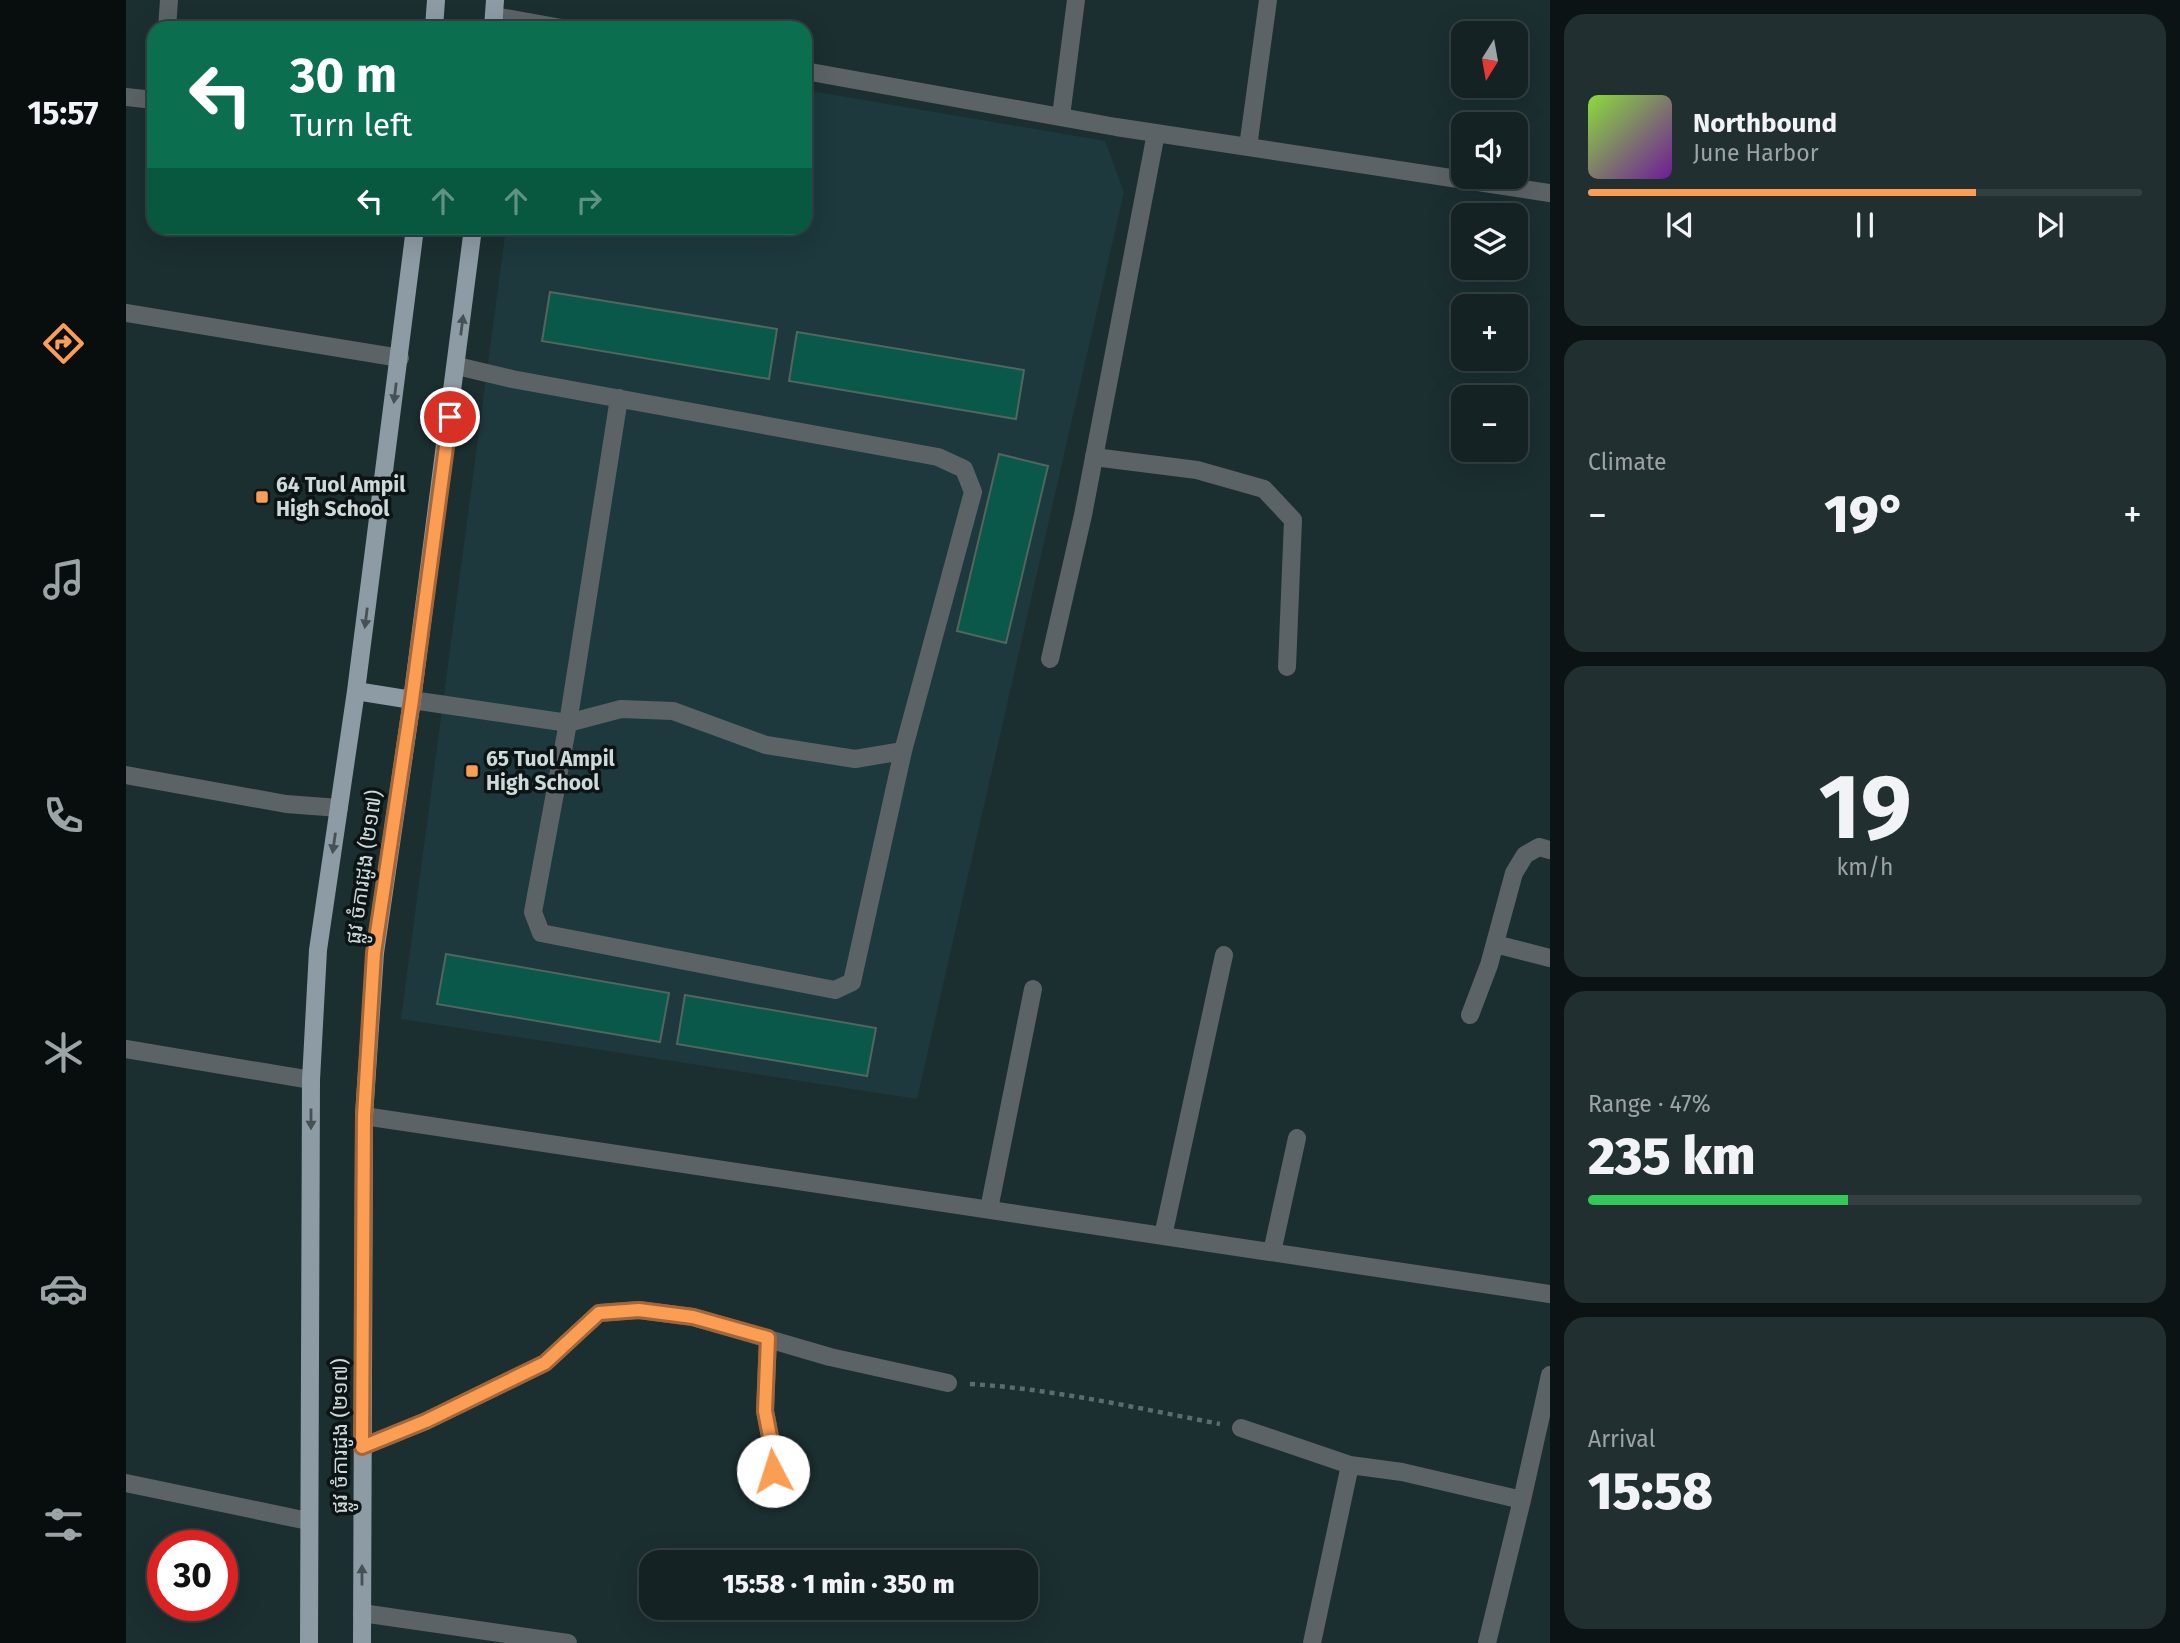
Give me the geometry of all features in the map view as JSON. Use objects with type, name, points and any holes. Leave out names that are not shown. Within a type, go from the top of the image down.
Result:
[{"type":"main road","points":[[434,21],[436,0]]},
{"type":"main road","name":"ផ្លូវ ចំការដូង (២១៧)","points":[[309,1643],[311,1080],[318,950],[356,691],[414,235]]},
{"type":"main road","name":"ផ្លូវ ចំការដូង (២១៧)","points":[[362,1643],[364,1116],[374,953],[412,700],[472,235]]},
{"type":"main road","points":[[356,691],[412,700]]},
{"type":"street","points":[[168,21],[169,0]]},
{"type":"street","points":[[1061,117],[1076,0]]},
{"type":"street","points":[[1248,147],[1268,0]]},
{"type":"street","points":[[494,15],[525,21]]},
{"type":"street","points":[[812,72],[1156,133],[1550,193]]},
{"type":"street","points":[[126,97],[147,99]]},
{"type":"street","points":[[1050,659],[1094,457],[1156,133]]},
{"type":"street","points":[[126,313],[400,358]]},
{"type":"street","points":[[457,366],[512,379],[619,398],[938,457],[964,469],[973,492],[903,751],[852,982],[835,990],[541,933],[533,912],[568,723],[619,398]]},
{"type":"street","points":[[1094,457],[1197,470],[1264,489],[1293,520],[1287,667]]},
{"type":"street","points":[[412,700],[568,723],[621,709],[673,711],[766,744],[855,759],[903,751]]},
{"type":"street","points":[[126,775],[286,804],[339,808]]},
{"type":"street","points":[[1470,1015],[1495,944],[1514,873],[1525,855],[1539,847],[1550,850]]},
{"type":"street","points":[[1495,944],[1550,958]]},
{"type":"street","points":[[1163,1236],[1224,955]]},
{"type":"street","points":[[989,1209],[1033,989]]},
{"type":"street","points":[[126,1049],[311,1080]]},
{"type":"street","points":[[364,1116],[1550,1294]]},
{"type":"street","points":[[1272,1252],[1297,1138]]},
{"type":"street","points":[[362,1447],[426,1421],[545,1363],[599,1313],[639,1310],[693,1317],[830,1357],[948,1383]]},
{"type":"street","points":[[768,1338],[765,1411],[773,1452],[773,1490]]},
{"type":"street","points":[[1487,1643],[1522,1500],[1544,1437],[1550,1375]]},
{"type":"street","points":[[1241,1428],[1350,1465],[1402,1472],[1522,1500]]},
{"type":"street","points":[[1312,1643],[1350,1465]]},
{"type":"street","points":[[126,1483],[309,1521]]},
{"type":"street","points":[[362,1613],[568,1643]]},
{"type":"path","points":[[948,1383],[1003,1386],[1075,1396],[1241,1428]]},
{"type":"shaded area","points":[[812,91],[1105,141],[1124,192],[917,1099],[401,1019],[505,235],[812,235]]},
{"type":"building","points":[[550,292],[777,329],[769,379],[542,341]]},
{"type":"building","points":[[797,332],[1024,370],[1016,419],[789,381]]},
{"type":"building","points":[[999,454],[1048,466],[1006,643],[957,631]]},
{"type":"building","points":[[446,954],[669,993],[660,1042],[437,1004]]},
{"type":"building","points":[[685,995],[876,1028],[867,1076],[677,1044]]},
{"type":"place","name":"64 Tuol Ampil High School","points":[[262,497]]},
{"type":"place","name":"65 Tuol Ampil High School","points":[[472,771]]},
{"type":"route","points":[[450,417],[412,700],[374,953],[364,1116],[362,1447],[426,1421],[545,1363],[599,1313],[639,1310],[693,1317],[768,1338],[765,1411],[773,1452],[773,1471]]}]
